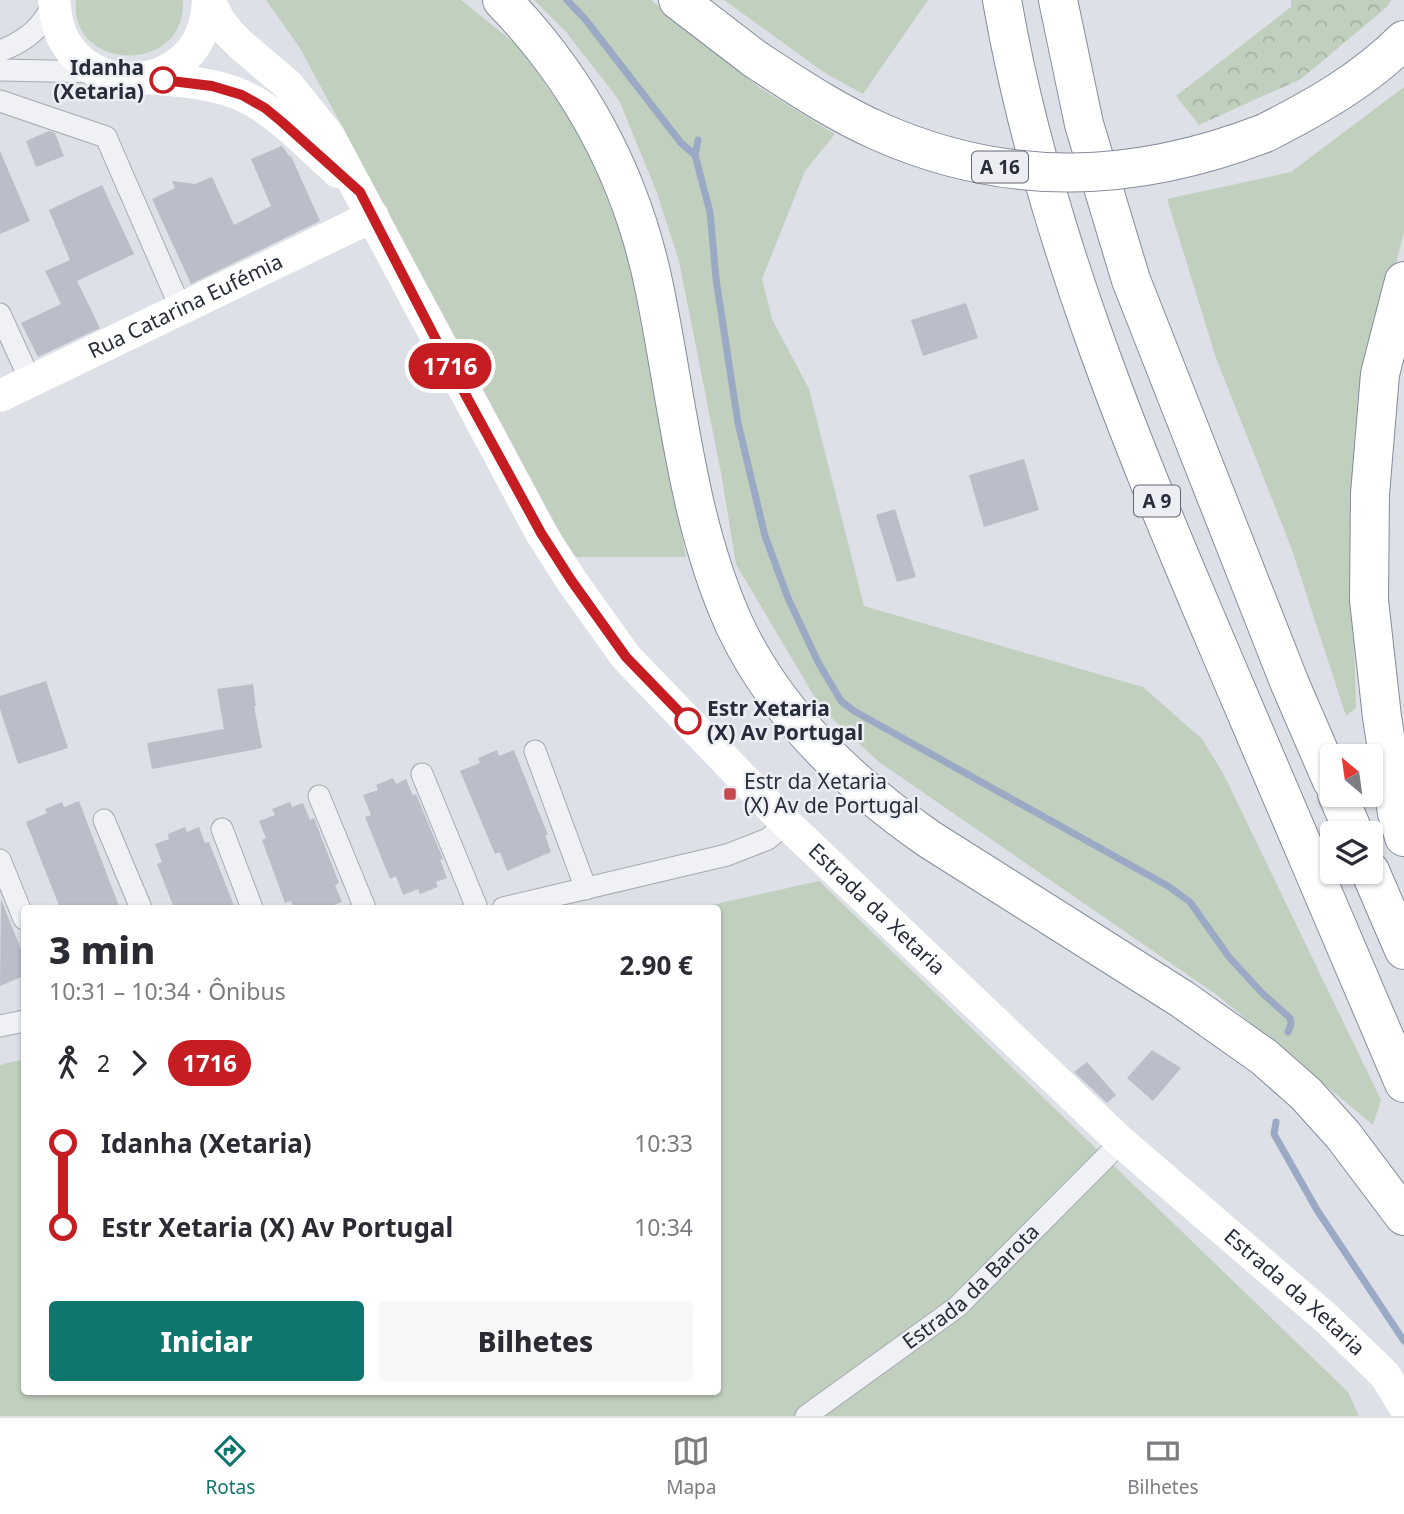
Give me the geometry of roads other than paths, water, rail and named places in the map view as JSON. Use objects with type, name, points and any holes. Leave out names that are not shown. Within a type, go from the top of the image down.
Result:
[{"type":"highway","points":[[502,0],[527,25],[586,106],[609,149],[628,195],[655,290],[690,488],[703,535],[736,627],[788,709],[819,747],[891,812],[929,839],[1182,999],[1264,1057],[1306,1094],[1343,1135],[1404,1216]]},
{"type":"highway","name":"A 16","points":[[678,0],[755,59],[832,108],[877,131],[921,149],[971,162],[1021,171],[1071,174],[1120,171],[1172,163],[1221,150],[1265,133],[1311,110],[1353,83],[1404,40]]},
{"type":"highway","name":"A 9","points":[[1002,0],[1032,133],[1085,312],[1142,464],[1194,590],[1404,1083]]},
{"type":"highway","name":"A 9","points":[[1058,0],[1084,124],[1132,280],[1290,684],[1320,753]]},
{"type":"highway","points":[[1404,281],[1380,374],[1370,494],[1369,600],[1382,717],[1397,813],[1404,836]]},
{"type":"highway","points":[[1376,884],[1404,950]]},
{"type":"street","points":[[0,51],[15,45],[35,31],[49,15],[54,0]]},
{"type":"street","points":[[54,0],[57,22],[65,42],[79,59],[97,72]]},
{"type":"street","points":[[146,78],[179,63],[192,50],[207,17],[208,0]]},
{"type":"street","name":"Estrada da Xetaria","points":[[208,0],[219,20],[241,46],[288,85],[321,126],[367,204],[522,498],[571,580],[626,657],[786,823],[1121,1142],[1326,1318],[1385,1375],[1404,1406]]},
{"type":"street","points":[[0,70],[97,72]]},
{"type":"street","name":"Estrada da Xetaria","points":[[97,72],[121,79],[146,78],[212,86],[242,95],[282,122],[367,204]]},
{"type":"street","points":[[0,101],[106,137],[181,309]]},
{"type":"street","name":"Rua Catarina Eufémia","points":[[0,396],[181,309],[367,204]]},
{"type":"street","points":[[0,314],[31,382]]},
{"type":"street","points":[[535,751],[586,889]]},
{"type":"street","points":[[422,774],[476,905]]},
{"type":"street","points":[[319,796],[364,905]]},
{"type":"street","points":[[104,820],[140,905]]},
{"type":"street","points":[[516,905],[727,855],[768,839],[786,823]]},
{"type":"street","points":[[222,829],[251,905]]},
{"type":"street","points":[[0,860],[21,912]]},
{"type":"street","points":[[0,1026],[21,1021]]},
{"type":"street","name":"Estrada da Barota","points":[[806,1416],[957,1307],[1121,1142]]},
{"type":"waterway","points":[[567,0],[585,19],[681,143],[695,155]]},
{"type":"waterway","points":[[698,140],[695,155],[710,212],[716,279],[738,423],[765,536],[788,598],[818,662],[841,701],[854,711],[1168,886],[1190,902],[1229,957],[1262,993],[1290,1018],[1288,1032]]},
{"type":"waterway","points":[[1276,1122],[1274,1134],[1317,1210],[1404,1341]]},
{"type":"place","name":"Idanha (Xetaria)","points":[[163,80]]},
{"type":"place","name":"Estr Xetaria (X) Av Portugal","points":[[688,721]]},
{"type":"place","name":"Estr da Xetaria (X) Av de Portugal","points":[[730,794]]}]
